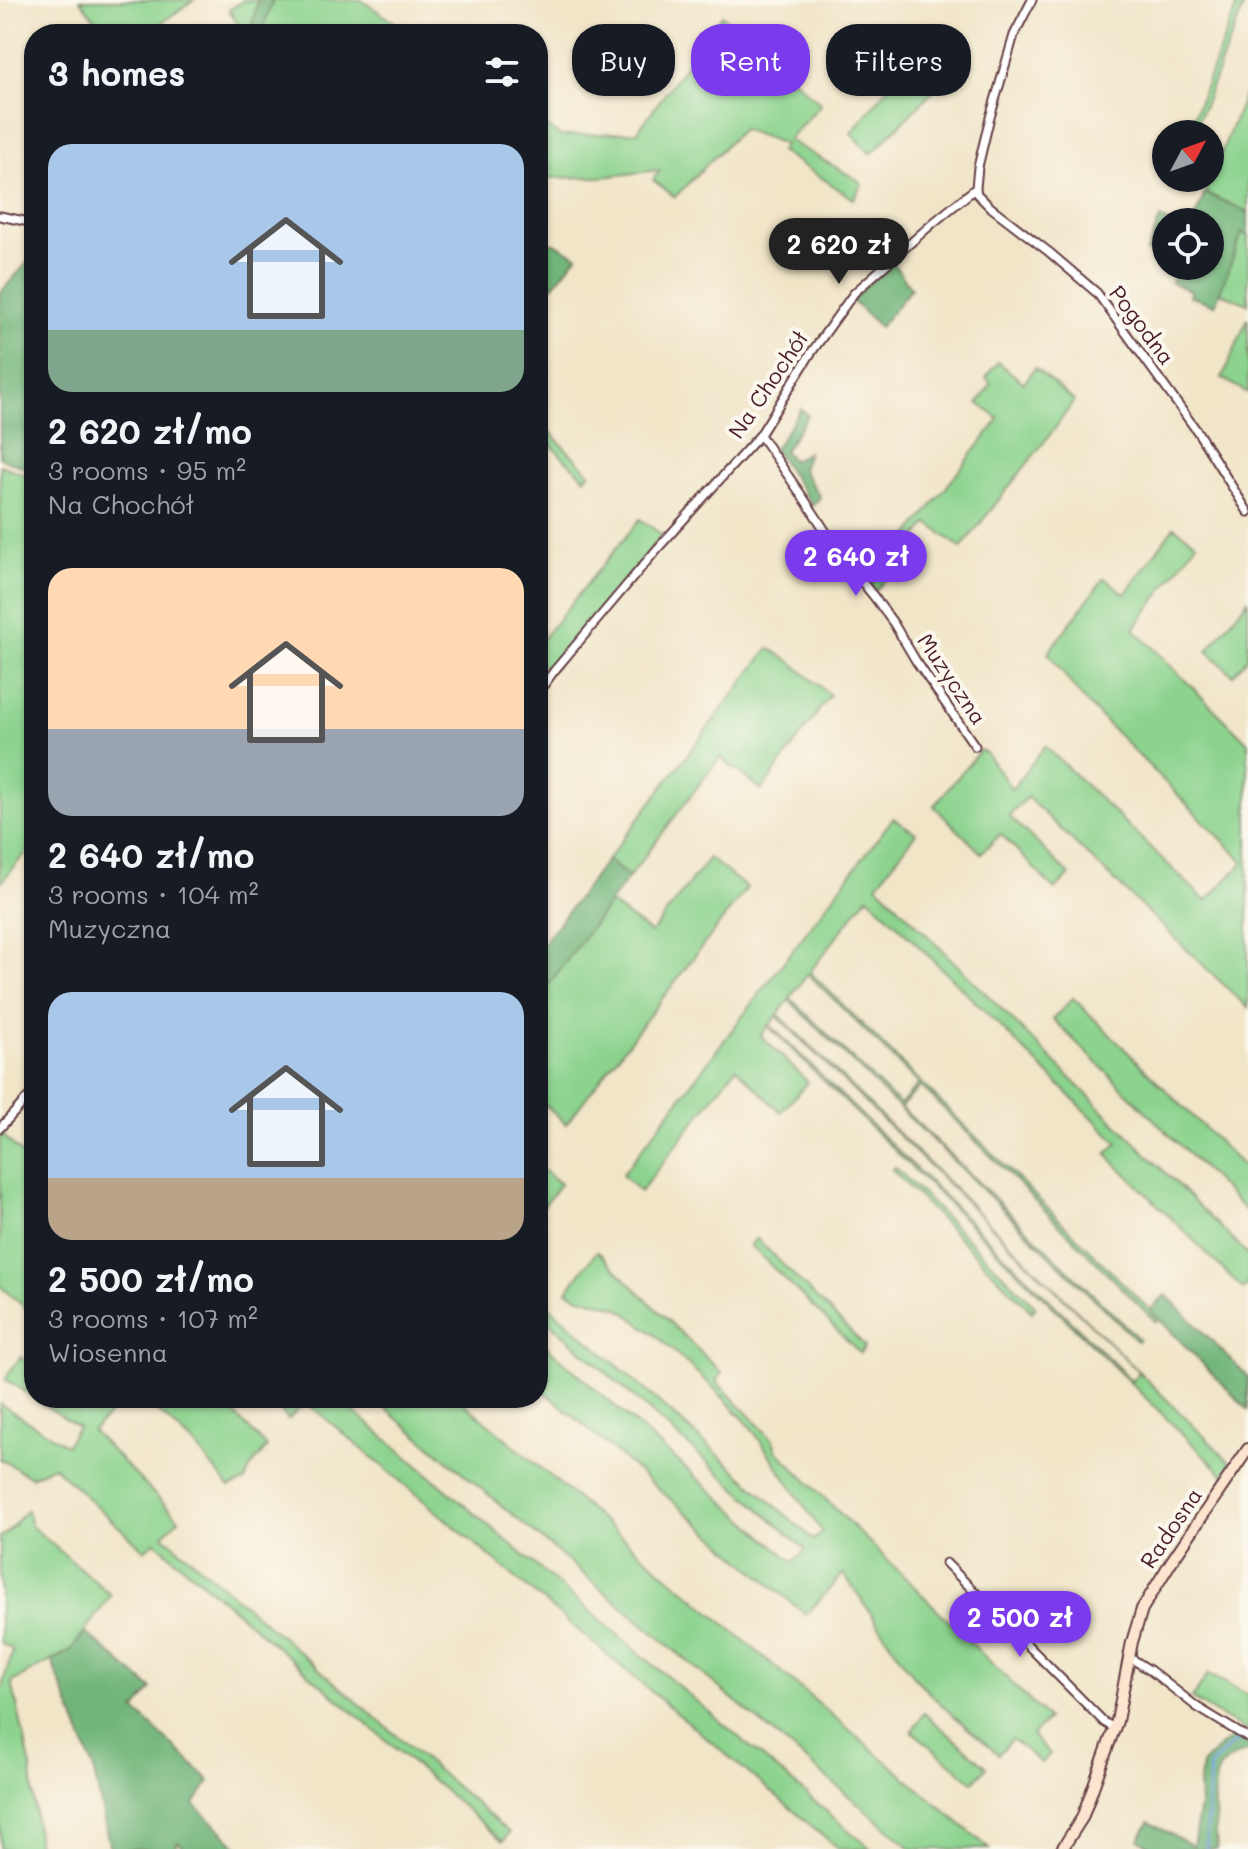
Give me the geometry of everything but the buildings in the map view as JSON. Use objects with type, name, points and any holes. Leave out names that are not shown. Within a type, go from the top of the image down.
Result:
[{"type":"street","points":[[976,188],[989,121],[1014,35],[1032,0]]},
{"type":"street","name":"Na Chochół","points":[[548,679],[658,548],[760,435],[811,353],[854,293],[976,188]]},
{"type":"street","name":"Pogodna","points":[[976,188],[977,194],[989,206],[1097,293],[1197,431],[1248,512]]},
{"type":"street","points":[[0,216],[24,221]]},
{"type":"street","name":"Muzyczna","points":[[760,435],[843,558],[888,615],[975,746]]},
{"type":"street","points":[[0,1128],[24,1102]]},
{"type":"street","name":"Radosna","points":[[1062,1849],[1082,1818],[1114,1728],[1138,1618],[1148,1598],[1248,1449]]},
{"type":"street","points":[[946,1563],[1104,1722],[1114,1728]]},
{"type":"street","points":[[1129,1657],[1197,1707],[1248,1738]]},
{"type":"green space","points":[[80,0],[194,0],[159,24],[98,24]]},
{"type":"green space","points":[[244,0],[258,0],[252,24],[238,24],[229,10]]},
{"type":"green space","points":[[258,0],[273,0],[264,24],[252,24]]},
{"type":"green space","points":[[271,0],[361,0],[397,24],[255,24]]},
{"type":"green space","points":[[1239,0],[1246,0],[1199,120],[1192,120]]},
{"type":"green space","points":[[722,15],[732,24],[715,24]]},
{"type":"green space","points":[[691,58],[691,96],[810,94],[821,104],[788,140],[862,184],[854,199],[780,151],[784,144],[742,129],[675,197],[653,180],[660,170],[602,177],[548,178],[548,128],[561,136],[637,132],[663,96],[675,96],[675,80]]},
{"type":"green space","points":[[1248,86],[1248,212],[1205,193],[1224,192],[1224,146]]},
{"type":"green space","points":[[881,96],[928,96],[871,154],[851,133]]},
{"type":"green space","points":[[1205,193],[1248,212],[1248,236],[1242,233],[1215,305],[1190,296],[1192,291],[1171,283],[1172,280],[1224,280],[1224,208],[1199,208]]},
{"type":"green space","points":[[1242,233],[1248,236],[1248,304],[1219,292]]},
{"type":"green space","points":[[548,243],[555,243],[577,256],[553,286],[548,288]]},
{"type":"green space","points":[[893,263],[911,288],[880,327],[852,301]]},
{"type":"green space","points":[[24,266],[24,467],[0,458],[0,293]]},
{"type":"green space","points":[[1248,318],[1248,393],[1222,378]]},
{"type":"green space","points":[[998,362],[1024,383],[1035,368],[1074,401],[961,548],[928,523],[876,591],[870,586],[999,419],[978,403],[991,384],[986,378]]},
{"type":"green space","points":[[801,409],[808,415],[784,451],[793,461],[808,452],[802,469],[820,497],[813,506],[774,449]]},
{"type":"green space","points":[[548,429],[590,473],[585,478],[549,442]]},
{"type":"green space","points":[[0,465],[24,474],[24,855],[0,883]]},
{"type":"green space","points":[[640,519],[662,535],[553,669],[548,667],[548,632]]},
{"type":"green space","points":[[1174,527],[1197,543],[1134,629],[1248,743],[1248,1008],[1027,797],[1009,816],[1070,875],[1055,890],[1001,834],[981,853],[934,806],[980,750],[986,753],[1012,789],[1045,746],[1206,901],[1244,862],[1082,698],[1048,653],[1104,578],[1125,594]]},
{"type":"green space","points":[[1248,600],[1248,657],[1233,675],[1207,651]]},
{"type":"green space","points":[[769,648],[830,695],[762,790],[720,757],[629,877],[607,860]]},
{"type":"green space","points":[[893,818],[916,833],[877,885],[1248,1255],[1248,1284],[1243,1289],[1106,1154],[1118,1143],[868,896],[810,972],[1159,1319],[1156,1322],[921,1086],[901,1107],[1139,1339],[1137,1341],[789,1000],[778,1014],[1232,1464],[1224,1475],[768,1026],[761,1036],[808,1082],[781,1112],[736,1068],[640,1192],[622,1175]],"holes":[[[808,974],[919,1084],[900,1105],[790,998]],[[777,1016],[1139,1372],[1132,1381],[770,1025]]]},
{"type":"green space","points":[[709,858],[747,888],[566,1124],[548,1107],[548,986],[610,903],[651,933]]},
{"type":"green space","points":[[607,860],[629,877],[548,986],[548,937]]},
{"type":"green space","points":[[1073,998],[1248,1171],[1248,1213],[1053,1019]]},
{"type":"green space","points":[[0,1132],[24,1156],[24,1306],[0,1286]]},
{"type":"green space","points":[[895,1167],[1036,1307],[1032,1312],[892,1170]]},
{"type":"green space","points":[[548,1174],[560,1184],[548,1200]]},
{"type":"green space","points":[[756,1238],[865,1346],[860,1353],[750,1245]]},
{"type":"green space","points":[[597,1251],[722,1373],[716,1381],[773,1440],[776,1450],[1048,1719],[1032,1735],[1050,1754],[1041,1763],[1012,1739],[998,1754],[919,1682],[843,1574],[806,1615],[548,1395],[548,1348],[793,1562],[806,1550],[548,1321],[548,1306],[814,1540],[822,1532],[750,1426],[716,1390],[658,1337],[619,1308],[567,1291]]},
{"type":"green space","points":[[1166,1295],[1248,1377],[1248,1410],[1150,1310]]},
{"type":"green space","points":[[20,1357],[24,1360],[24,1391],[5,1379]]},
{"type":"green space","points":[[0,1404],[66,1445],[78,1427],[49,1408],[116,1408],[92,1431],[179,1519],[163,1535],[510,1833],[503,1841],[155,1542],[144,1550],[53,1466],[31,1477],[0,1459]]},
{"type":"green space","points":[[154,1408],[228,1408],[267,1447],[250,1468],[245,1481],[229,1487],[195,1445]]},
{"type":"green space","points":[[279,1408],[300,1408],[288,1420]]},
{"type":"green space","points":[[313,1408],[350,1408],[871,1849],[839,1849]]},
{"type":"green space","points":[[385,1408],[470,1408],[990,1849],[912,1849]]},
{"type":"green space","points":[[27,1510],[31,1526],[111,1595],[71,1650],[12,1682],[31,1768],[38,1849],[0,1849],[0,1693],[13,1650],[0,1642],[0,1537]]},
{"type":"green space","points":[[85,1632],[152,1689],[135,1710],[210,1781],[194,1804],[240,1849],[186,1849],[178,1842],[175,1849],[110,1849],[93,1767],[52,1661],[71,1650]]},
{"type":"green space","points":[[1208,1674],[1248,1695],[1248,1732],[1192,1699]]},
{"type":"green space","points":[[924,1713],[987,1767],[973,1782],[912,1731]]},
{"type":"green space","points":[[1238,1736],[1248,1742],[1248,1751],[1223,1764],[1216,1777],[1217,1849],[1154,1849],[1139,1839],[1149,1822],[1193,1846],[1200,1806],[1202,1765],[1222,1745]]},
{"type":"waterway","points":[[1206,1849],[1210,1766],[1230,1746],[1241,1740]]}]
